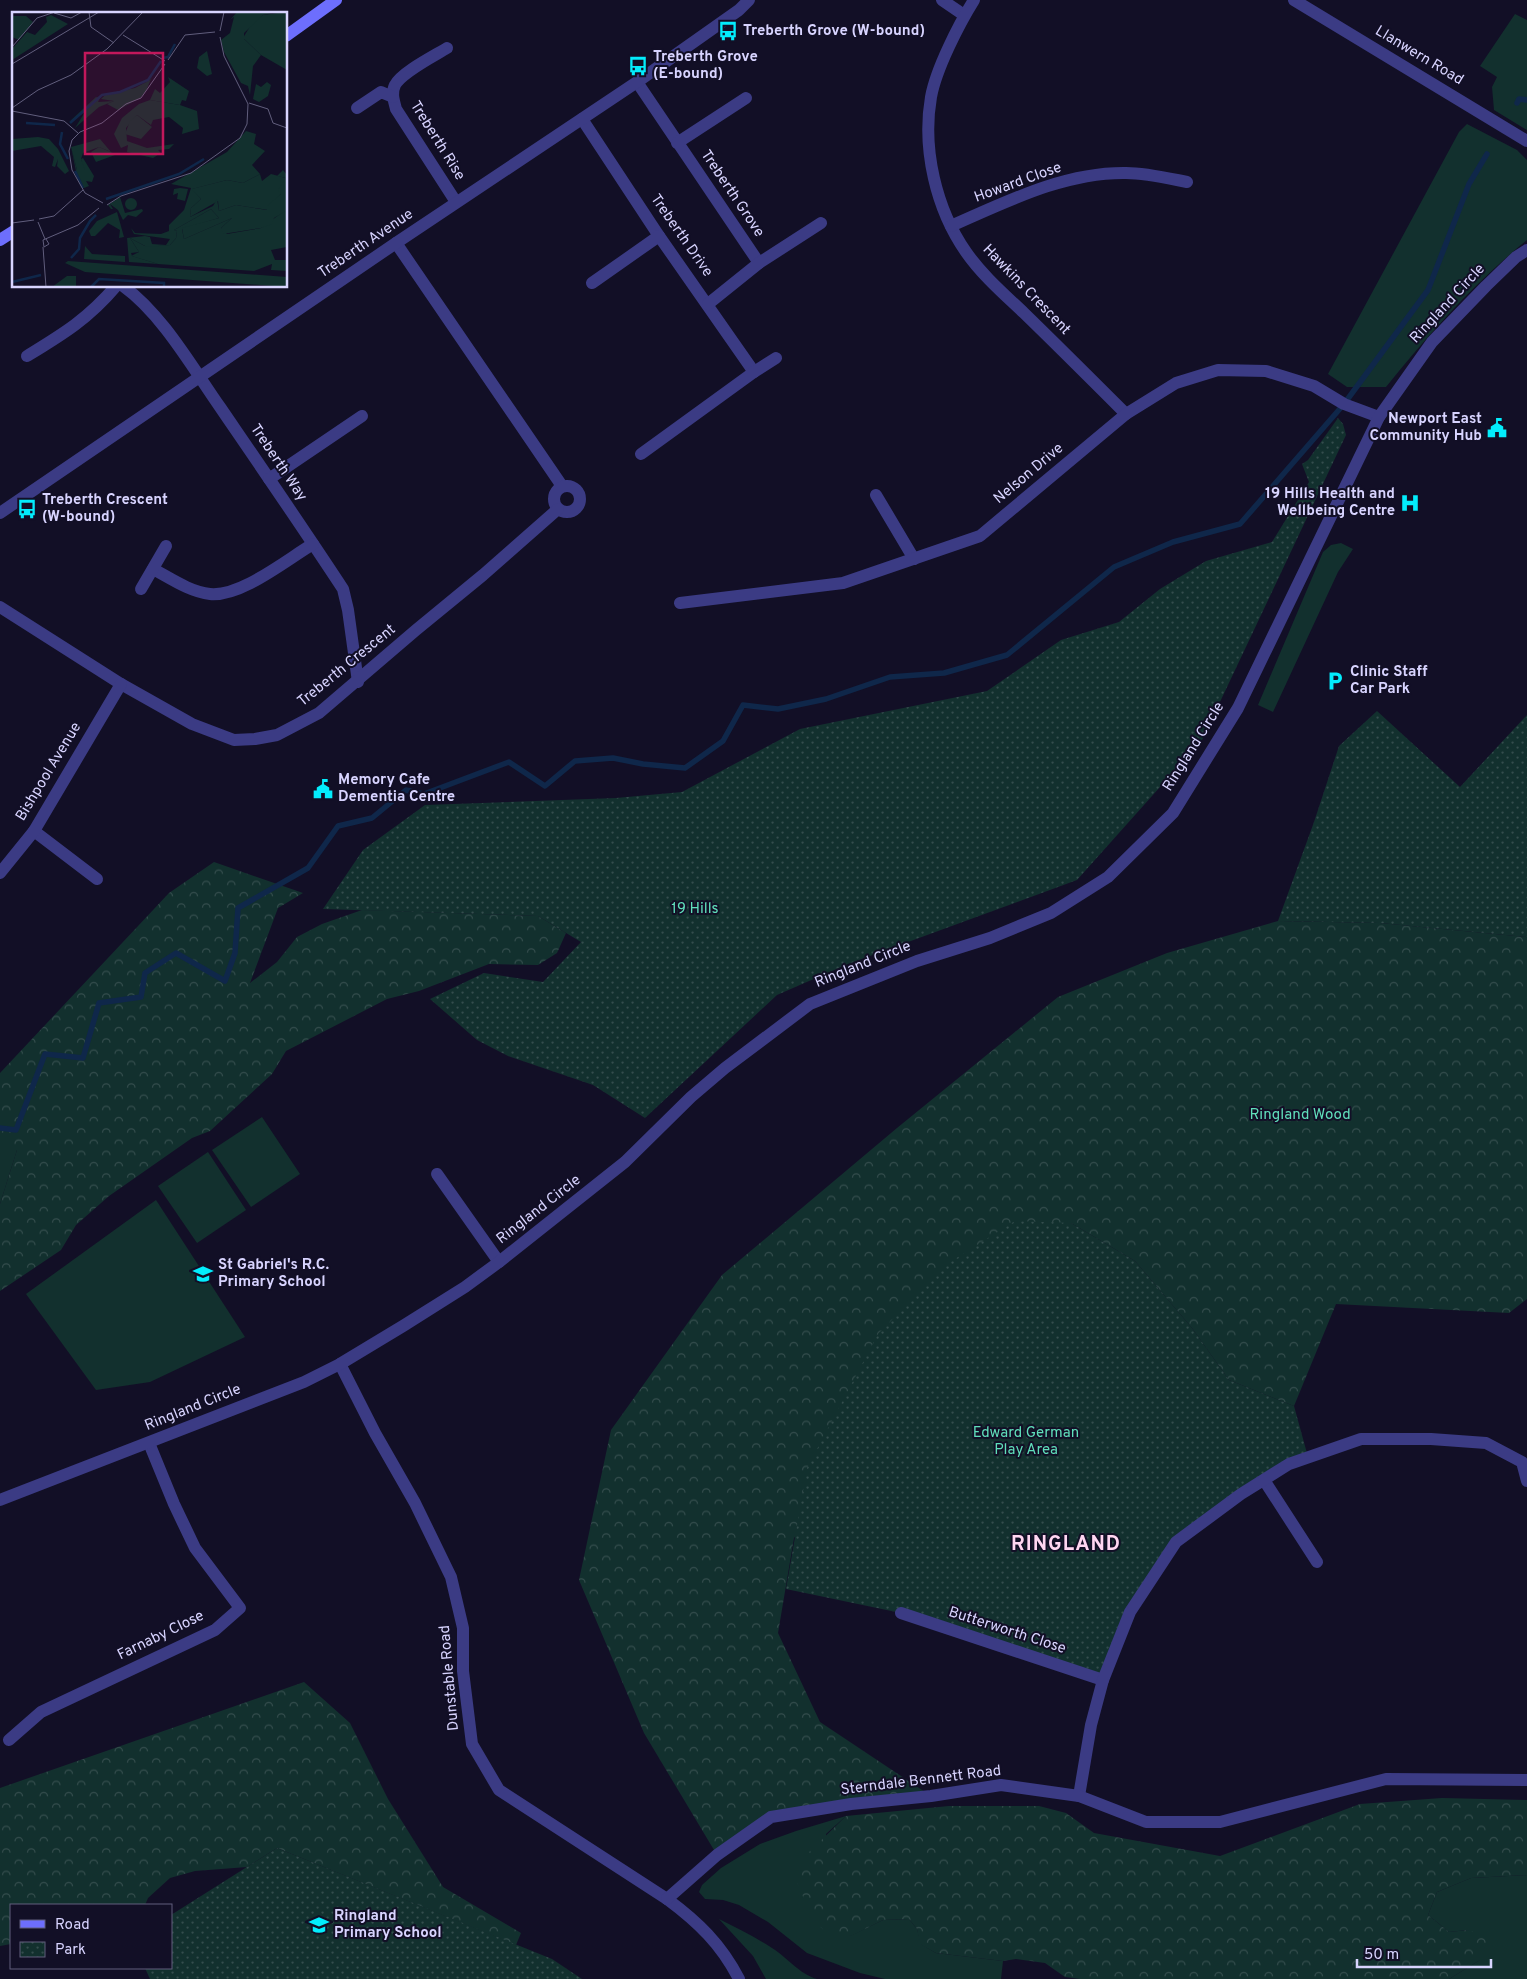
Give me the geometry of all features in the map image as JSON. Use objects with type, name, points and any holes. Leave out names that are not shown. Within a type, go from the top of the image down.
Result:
[{"type":"main road","points":[[288,35],[336,0]]},
{"type":"main road","points":[[0,240],[12,231]]},
{"type":"street","name":"Treberth Avenue","points":[[0,513],[456,202],[637,82],[739,10],[749,0]]},
{"type":"street","points":[[942,0],[964,16]]},
{"type":"street","name":"Hawkins Crescent","points":[[974,0],[964,16],[944,58],[932,95],[928,128],[938,192],[951,226],[967,253],[989,279],[1126,414]]},
{"type":"street","name":"Llanwern Road","points":[[1299,1],[1527,141]]},
{"type":"street","name":"Treberth Rise","points":[[447,48],[401,78],[394,86],[393,98],[396,109],[456,202]]},
{"type":"street","name":"Treberth Grove","points":[[637,82],[759,263]]},
{"type":"street","name":"Treberth Rise","points":[[357,108],[381,92],[393,98]]},
{"type":"street","name":"Treberth Grove","points":[[677,143],[746,98]]},
{"type":"street","name":"Treberth Drive","points":[[582,119],[754,372]]},
{"type":"street","name":"Howard Close","points":[[951,226],[1046,187],[1098,174],[1127,173],[1187,182]]},
{"type":"street","name":"Treberth Grove","points":[[708,304],[759,263],[821,223]]},
{"type":"street","points":[[592,283],[660,236]]},
{"type":"street","name":"Treberth Crescent","points":[[0,607],[121,684],[192,724],[234,740],[255,739],[276,735],[298,726],[319,713],[358,682],[416,630],[483,576],[558,509],[567,512],[576,508],[580,495],[571,486],[562,486],[396,243]]},
{"type":"street","name":"Ringland Circle","points":[[0,1500],[304,1382],[340,1364],[465,1287],[499,1262],[625,1162],[691,1097],[725,1068],[810,1004],[917,961],[990,938],[1051,913],[1108,877],[1173,813],[1238,708],[1379,417],[1432,342],[1486,286],[1516,257],[1527,250]]},
{"type":"street","points":[[27,356],[76,326],[97,308],[114,288]]},
{"type":"street","name":"Treberth Way","points":[[126,288],[137,296],[153,313],[200,378],[343,589],[348,610],[358,682]]},
{"type":"street","points":[[641,454],[776,358]]},
{"type":"street","name":"Nelson Drive","points":[[680,603],[843,583],[980,536],[1126,414],[1176,383],[1218,370],[1266,371],[1314,386],[1344,404],[1379,417]]},
{"type":"street","points":[[269,479],[362,416]]},
{"type":"street","points":[[558,509],[554,498],[557,490],[562,486]]},
{"type":"street","points":[[876,495],[914,559]]},
{"type":"street","points":[[153,569],[184,586],[209,594],[232,592],[252,582],[313,544]]},
{"type":"street","points":[[141,589],[166,546]]},
{"type":"street","name":"Bishpool Avenue","points":[[0,873],[34,831],[121,684]]},
{"type":"street","points":[[34,831],[97,879]]},
{"type":"street","points":[[437,1174],[499,1262]]},
{"type":"street","name":"Dunstable Road","points":[[340,1364],[415,1503],[451,1578],[464,1628],[462,1671],[472,1744],[499,1790],[666,1899],[704,1930],[728,1958],[739,1979]]},
{"type":"street","points":[[1079,1796],[1092,1725],[1103,1680],[1130,1612],[1176,1542],[1264,1480],[1289,1464],[1361,1439],[1431,1439],[1486,1443],[1524,1460],[1527,1481]]},
{"type":"street","name":"Farnaby Close","points":[[9,1740],[41,1712],[214,1630],[240,1608],[195,1548],[174,1504],[149,1443]]},
{"type":"street","points":[[1264,1480],[1317,1562]]},
{"type":"street","name":"Butterworth Close","points":[[901,1613],[1103,1680]]},
{"type":"street","name":"Sterndale Bennett Road","points":[[666,1899],[717,1855],[771,1817],[851,1804],[930,1796],[1001,1785],[1079,1796],[1146,1822],[1220,1822],[1386,1779],[1527,1780]]},
{"type":"green space","points":[[1515,14],[1527,20],[1527,130],[1494,110],[1492,87],[1497,77],[1480,66]]},
{"type":"green space","points":[[1467,124],[1517,150],[1527,160],[1527,240],[1470,291],[1386,387],[1347,387],[1328,374],[1459,132]]},
{"type":"green space","name":"19 Hills","points":[[1338,418],[1343,424],[1346,435],[1202,740],[1077,880],[848,964],[777,995],[645,1118],[593,1085],[508,1056],[477,1040],[430,999],[484,973],[543,982],[581,942],[538,916],[323,909],[363,850],[425,805],[616,798],[682,792],[800,729],[987,691],[1061,640],[1119,622],[1160,589],[1206,561],[1272,542],[1309,482],[1302,464],[1308,460]]},
{"type":"green space","points":[[1341,543],[1353,549],[1338,572],[1273,712],[1258,705],[1323,552],[1331,545]]},
{"type":"green space","points":[[1377,711],[1460,787],[1527,715],[1527,937],[1380,923],[1278,921],[1339,746]]},
{"type":"green space","points":[[214,862],[303,893],[278,908],[250,983],[277,962],[297,937],[322,924],[362,910],[538,916],[566,933],[557,953],[538,965],[489,964],[419,991],[387,999],[286,1051],[272,1074],[210,1131],[192,1138],[109,1196],[76,1225],[61,1250],[0,1291],[0,1204],[17,1150],[0,1150],[0,1073],[169,893]]},
{"type":"green space","name":"Ringland Wood","points":[[1278,921],[1380,923],[1527,937],[1527,1299],[1509,1313],[1336,1304],[1294,1406],[1229,1380],[1192,1328],[1135,1261],[1071,1223],[794,1538],[778,1633],[820,1722],[931,1796],[771,1817],[717,1855],[644,1733],[579,1580],[611,1430],[722,1275],[897,1128],[1058,997],[1167,953]]},
{"type":"green space","points":[[262,1117],[300,1174],[251,1207],[212,1150]]},
{"type":"green space","points":[[0,1150],[17,1150],[0,1204]]},
{"type":"green space","points":[[208,1152],[246,1210],[197,1243],[158,1186]]},
{"type":"green space","points":[[156,1200],[245,1337],[150,1382],[96,1390],[26,1294]]},
{"type":"green space","name":"Edward German Play Area","points":[[1015,1221],[1071,1223],[1135,1261],[1192,1328],[1229,1380],[1294,1406],[1308,1457],[1176,1542],[1130,1612],[1103,1680],[901,1613],[786,1589],[807,1468],[878,1334],[947,1264]]},
{"type":"green space","points":[[304,1682],[350,1723],[388,1799],[443,1887],[521,1933],[516,1945],[277,1848],[247,1867],[195,1871],[170,1878],[148,1898],[145,1904],[10,1904],[10,1944],[0,1946],[0,1788]]},
{"type":"green space","points":[[1442,1798],[1527,1800],[1527,1875],[1471,1878],[1437,1892],[1428,1915],[1449,1932],[1468,1930],[1489,1937],[1480,1960],[1449,1979],[1080,1979],[1065,1977],[1045,1963],[1016,1959],[1003,1961],[936,1953],[920,1944],[917,1929],[909,1919],[883,1920],[851,1936],[827,1933],[812,1919],[797,1882],[803,1858],[846,1816],[949,1806],[1039,1806],[1066,1813],[1094,1833],[1220,1856],[1360,1804]]},
{"type":"green space","points":[[846,1816],[826,1834],[850,1936],[883,1920],[909,1919],[917,1929],[921,1944],[936,1953],[1003,1961],[1001,1979],[885,1979],[860,1973],[807,1953],[768,1922],[739,1905],[723,1900],[705,1899],[699,1892],[702,1885],[721,1868],[760,1844]]},
{"type":"green space","name":"Ringland Primary School","points":[[277,1848],[552,1959],[582,1979],[150,1979],[145,1969],[172,1969],[172,1914]]},
{"type":"green space","points":[[1527,1875],[1527,1979],[1449,1979],[1480,1960],[1468,1930],[1449,1932],[1428,1915],[1437,1892],[1471,1878]]},
{"type":"green space","points":[[719,1919],[766,1944],[804,1973],[817,1979],[766,1979],[753,1956]]},
{"type":"waterway","points":[[1517,103],[1519,99],[1527,100]]},
{"type":"waterway","points":[[0,1128],[16,1130],[45,1054],[83,1058],[99,1003],[141,997],[145,973],[176,953],[225,981],[235,953],[238,908],[308,868],[338,826],[372,818],[406,790],[424,794],[509,762],[545,786],[575,761],[613,758],[643,764],[685,768],[723,741],[743,705],[778,709],[826,699],[890,677],[944,673],[1007,655],[1114,567],[1173,542],[1240,524],[1344,404],[1428,290],[1469,184],[1487,154]]},
{"type":"place","name":"Treberth Grove (W-bound)","points":[[728,31]]},
{"type":"place","name":"Treberth Grove (E-bound)","points":[[638,66]]},
{"type":"place","name":"Newport East Community Hub","points":[[1497,428]]},
{"type":"place","name":"19 Hills Health and Wellbeing Centre","points":[[1410,503]]},
{"type":"place","name":"Treberth Crescent (W-bound)","points":[[27,509]]},
{"type":"place","name":"Clinic Staff Car Park","points":[[1335,681]]},
{"type":"place","name":"Memory Cafe Dementia Centre","points":[[323,789]]},
{"type":"place","name":"St Gabriel's R.C. Primary School","points":[[203,1274]]},
{"type":"place","name":"Ringland Primary School","points":[[319,1925]]},
{"type":"district","name":"RINGLAND","points":[[1066,1545]]}]
